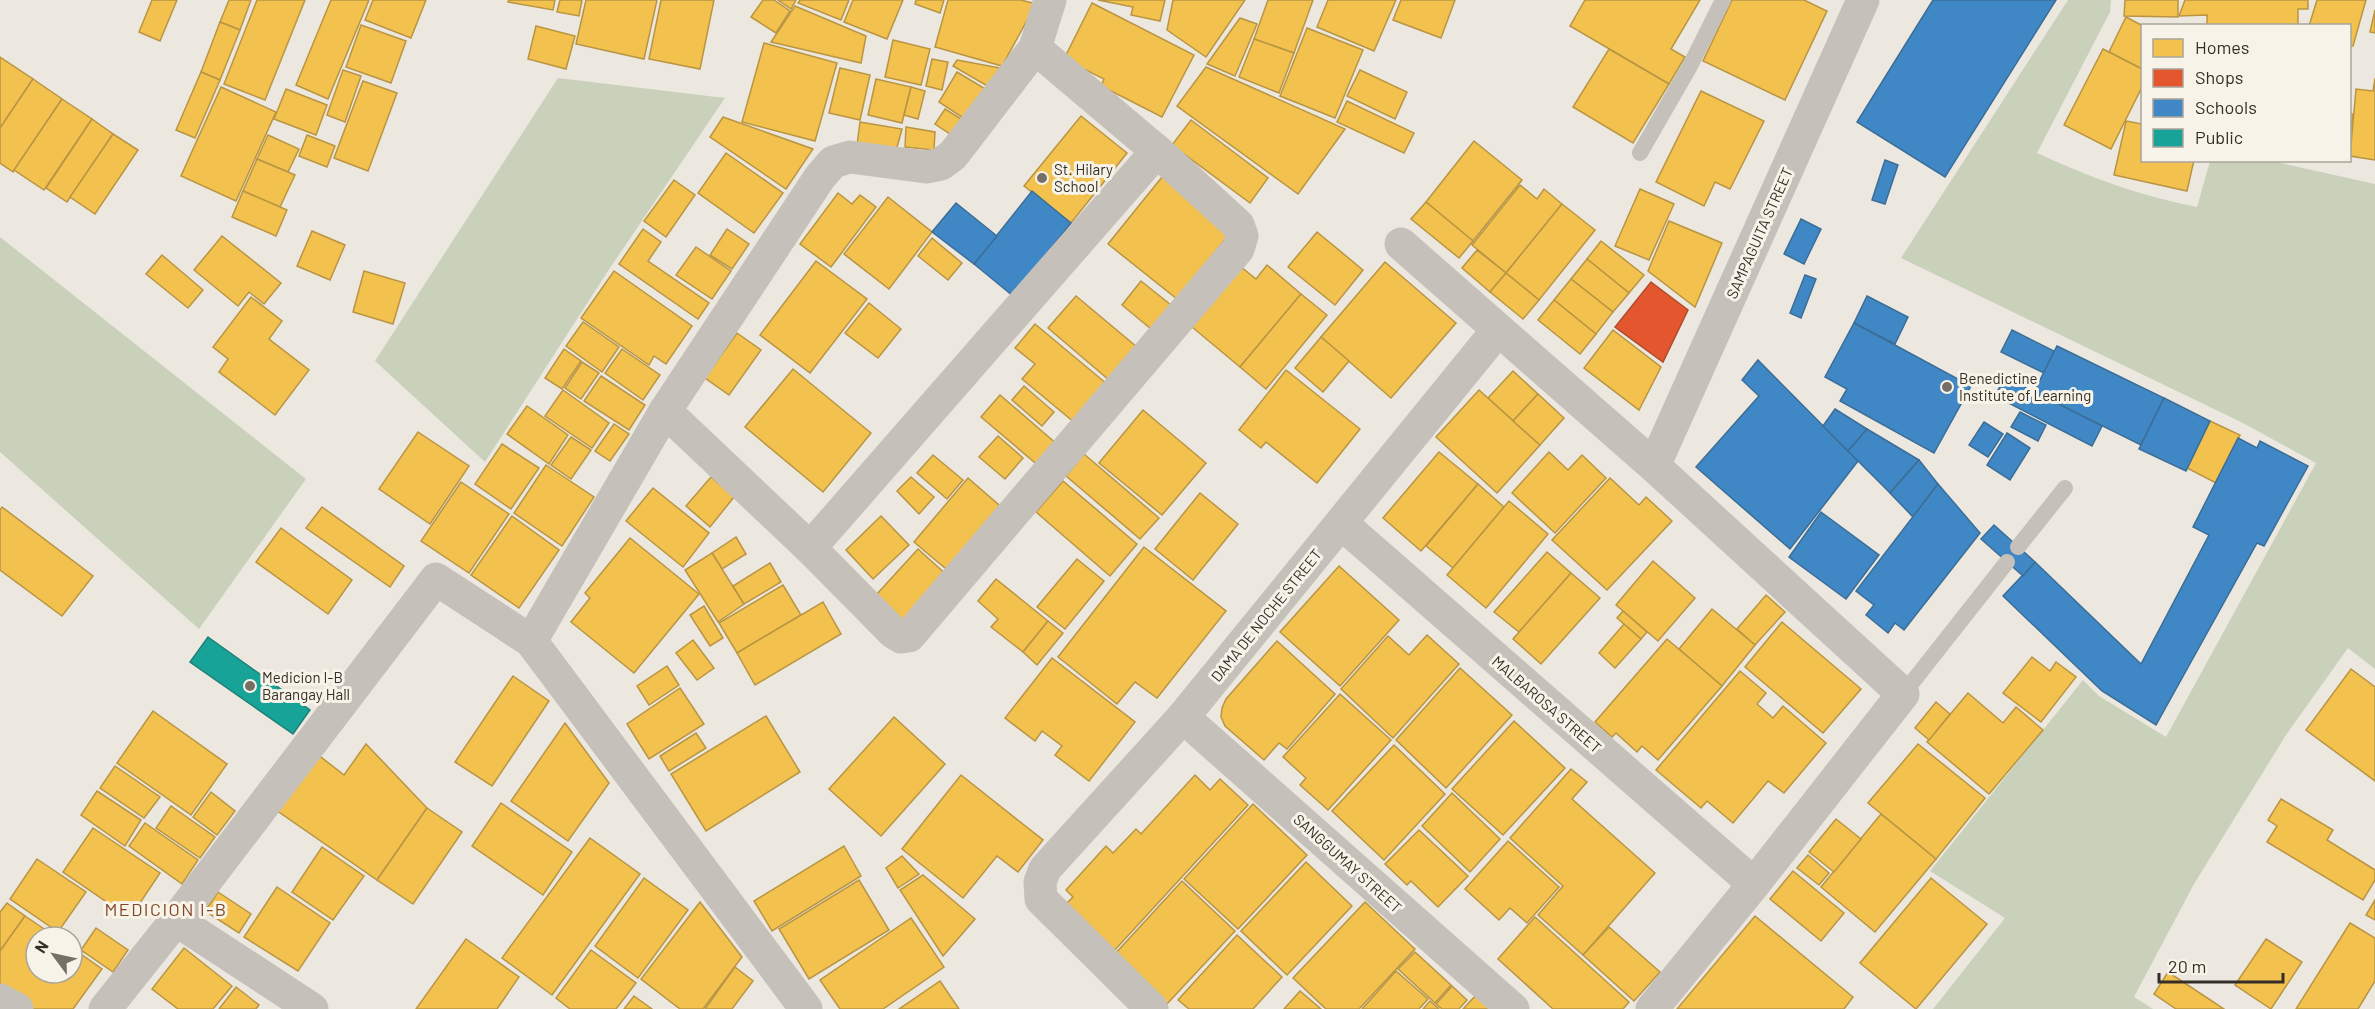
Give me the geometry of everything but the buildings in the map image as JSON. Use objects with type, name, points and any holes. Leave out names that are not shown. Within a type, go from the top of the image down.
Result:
[{"type":"street","points":[[531,640],[665,411],[820,177],[833,162],[850,157],[926,167],[941,164],[953,155],[1035,48],[1050,0]]},
{"type":"street","name":"SAMPAGUITA STREET","points":[[1654,466],[1863,0]]},
{"type":"street","points":[[665,411],[810,548],[894,632],[901,637],[909,636],[1238,249],[1242,237],[1238,225],[1035,48]]},
{"type":"street","points":[[810,548],[1157,152]]},
{"type":"street","points":[[1401,244],[1654,466],[1903,694],[1754,884],[1652,1009]]},
{"type":"street","name":"DAMA DE NOCHE STREET","points":[[1152,1009],[1041,899],[1040,882],[1045,869],[1183,717],[1497,330]]},
{"type":"street","name":"MALBAROSA STREET","points":[[1341,523],[1754,884]]},
{"type":"street","points":[[105,1009],[176,920],[436,579],[531,640],[806,1009]]},
{"type":"street","name":"SANGGUMAY STREET","points":[[1183,717],[1513,1009]]},
{"type":"street","points":[[176,920],[312,1009]]},
{"type":"street","points":[[0,1000],[17,1009]]},
{"type":"lane","points":[[1640,153],[1690,66],[1723,0]]},
{"type":"lane","points":[[2018,548],[2065,488]]},
{"type":"lane","points":[[1903,694],[2007,562]]},
{"type":"green space","points":[[2068,0],[2111,0],[2110,12],[2037,153],[2115,185],[2197,207],[2210,162],[2276,162],[2375,184],[2375,669],[2348,648],[2286,735],[2194,884],[2134,997],[2153,1009],[1933,1009],[2005,918],[1930,871],[2083,680],[2099,696],[2166,737],[2316,463],[2243,423],[1901,258]]},
{"type":"green space","points":[[558,78],[725,98],[606,274],[485,462],[375,361]]},
{"type":"green space","points":[[0,237],[306,479],[199,629],[0,452]]},
{"type":"place","name":"St. Hilary School","points":[[1042,178]]},
{"type":"place","name":"Benedictine Institute of Learning","points":[[1947,387]]},
{"type":"place","name":"Medicion I-B Barangay Hall","points":[[250,686]]},
{"type":"district","name":"MEDICION I-B","points":[[166,909]]}]
